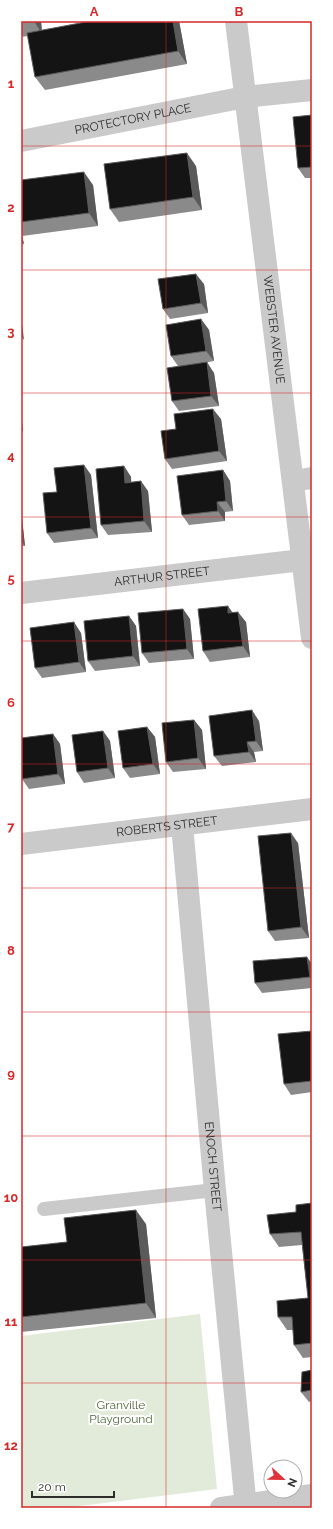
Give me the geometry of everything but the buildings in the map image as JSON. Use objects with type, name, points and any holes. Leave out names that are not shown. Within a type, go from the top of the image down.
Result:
[{"type":"street","name":"WEBSTER AVENUE","points":[[236,21],[245,97],[302,479],[302,560],[312,638]]},
{"type":"street","name":"PROTECTORY PLACE","points":[[21,142],[245,97],[312,90]]},
{"type":"street","name":"ARTHUR STREET","points":[[21,593],[302,560]]},
{"type":"street","name":"ROBERTS STREET","points":[[21,844],[312,809]]},
{"type":"street","name":"ENOCH STREET","points":[[182,824],[215,1190],[246,1506]]},
{"type":"street","points":[[220,1508],[246,1506],[312,1495]]},
{"type":"lane","points":[[44,1209],[215,1190]]},
{"type":"green space","name":"Granville Playground","points":[[200,1314],[217,1489],[64,1508],[21,1508],[21,1336]]}]
